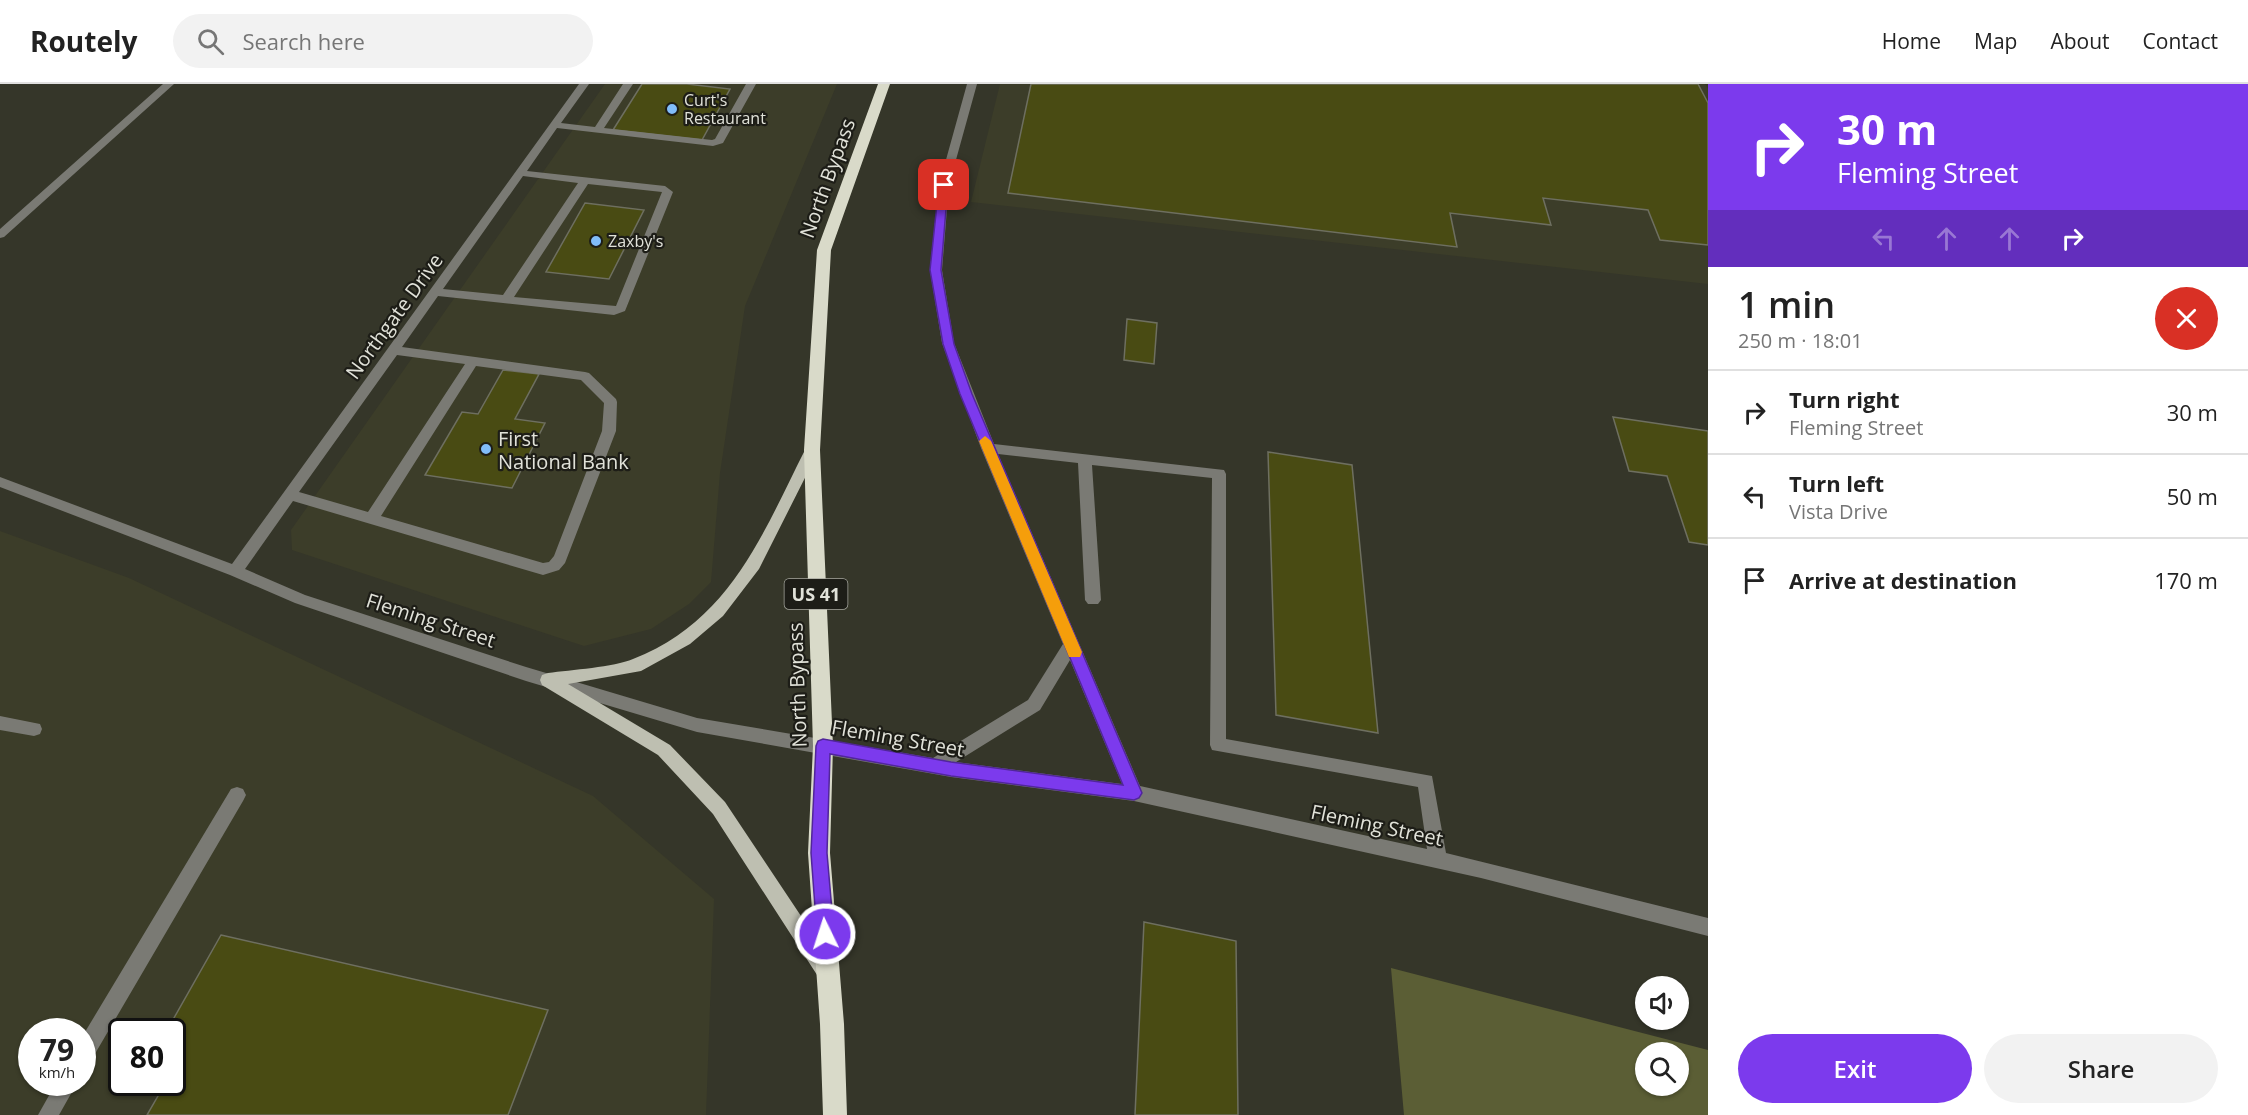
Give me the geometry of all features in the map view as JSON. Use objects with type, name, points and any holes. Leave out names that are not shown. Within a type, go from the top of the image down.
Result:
[{"type":"highway","name":"North Bypass","points":[[835,1115],[819,853],[823,746],[812,450],[824,250],[884,84]]},
{"type":"main road","points":[[548,680],[635,666],[685,639],[718,612],[753,565],[812,450]]},
{"type":"main road","points":[[548,680],[664,750],[719,808],[828,975]]},
{"type":"street","points":[[0,235],[169,84]]},
{"type":"street","name":"Northgate Drive","points":[[235,571],[585,84]]},
{"type":"street","points":[[598,129],[628,84]]},
{"type":"street","points":[[555,125],[717,142],[751,84]]},
{"type":"street","points":[[972,84],[944,185],[936,270],[948,344],[988,448],[1134,793]]},
{"type":"street","points":[[435,291],[614,311],[621,308],[668,192],[665,189],[521,173]]},
{"type":"street","points":[[506,300],[585,180]]},
{"type":"street","points":[[290,495],[543,569],[554,566],[560,559],[609,431],[611,402],[585,376],[393,350]]},
{"type":"street","points":[[372,518],[473,361]]},
{"type":"street","points":[[988,448],[1219,474],[1218,745],[1426,781],[1438,860]]},
{"type":"street","points":[[1085,459],[1093,600]]},
{"type":"street","name":"Fleming Street","points":[[0,482],[235,571],[300,599],[548,680],[697,725],[935,766],[1134,793],[1438,860],[1708,927]]},
{"type":"street","points":[[935,766],[1034,705],[1071,645]]},
{"type":"street","points":[[0,723],[34,729]]},
{"type":"street","points":[[96,1033],[237,795]]},
{"type":"street","points":[[48,1115],[59,1096]]},
{"type":"shaded area","points":[[605,84],[837,84],[745,306],[720,473],[711,582],[689,604],[651,629],[584,646],[292,550],[291,530]]},
{"type":"shaded area","points":[[1000,84],[1705,84],[1708,89],[1708,284],[971,202]]},
{"type":"shaded area","points":[[0,531],[129,578],[593,796],[714,899],[706,1115],[0,1115]]},
{"type":"green space","points":[[1391,968],[1677,1042],[1635,1042],[1635,1096],[1689,1096],[1689,1045],[1708,1050],[1708,1115],[1404,1115]]},
{"type":"building","name":"Curt's Restaurant","points":[[642,84],[687,84],[730,89],[702,140],[613,130]]},
{"type":"building","points":[[1031,84],[1698,84],[1708,103],[1708,245],[1660,240],[1648,210],[1543,198],[1551,225],[1450,213],[1457,247],[1008,193]]},
{"type":"building","name":"Zaxby's","points":[[585,203],[644,210],[609,279],[546,272]]},
{"type":"building","points":[[1127,319],[1157,323],[1154,364],[1124,360]]},
{"type":"building","name":"First National Bank","points":[[503,370],[539,374],[515,419],[545,423],[512,488],[425,475],[462,412],[478,414]]},
{"type":"building","points":[[1613,417],[1708,431],[1708,545],[1689,542],[1667,476],[1629,471]]},
{"type":"building","points":[[1268,452],[1352,465],[1378,733],[1276,715]]},
{"type":"building","points":[[1144,922],[1236,941],[1238,1115],[1135,1115]]},
{"type":"building","points":[[221,935],[548,1010],[508,1115],[147,1115],[158,1096],[186,1096],[186,1018],[174,1018]]},
{"type":"slow traffic","points":[[985,441],[1074,652]]},
{"type":"place","name":"Curt's Restaurant","points":[[672,109]]},
{"type":"place","name":"Zaxby's","points":[[596,241]]},
{"type":"place","name":"First National Bank","points":[[486,449]]},
{"type":"route","points":[[825,934],[819,853],[823,746],[951,769],[1134,793],[966,394],[948,344],[936,270],[944,185]]}]
